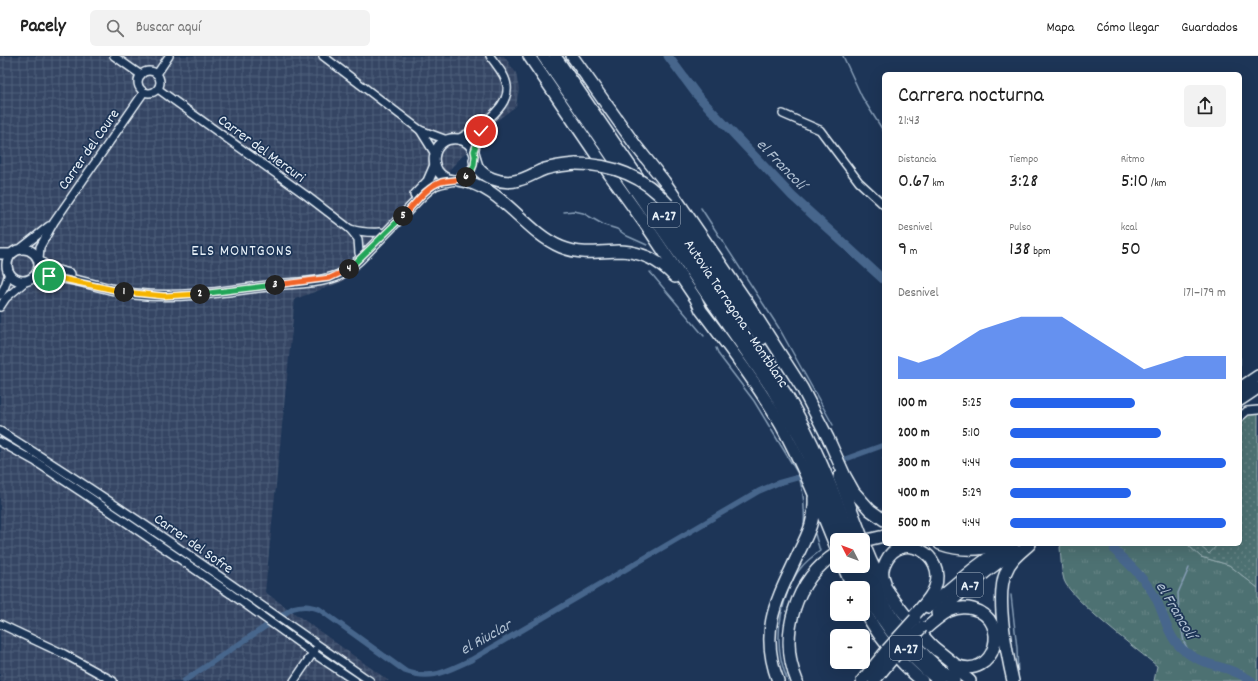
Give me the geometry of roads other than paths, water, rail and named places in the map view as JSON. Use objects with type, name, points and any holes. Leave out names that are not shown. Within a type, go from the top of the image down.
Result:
[{"type":"highway","points":[[529,56],[646,225],[696,299],[701,310]]},
{"type":"highway","name":"Autovia Tarragona - Montblanc","points":[[543,56],[768,384],[795,428],[819,480],[839,533]]},
{"type":"highway","name":"Autovia Tarragona - Montblanc","points":[[555,56],[786,394],[822,463],[849,533]]},
{"type":"highway","points":[[572,56],[636,146],[664,181],[747,302],[802,388],[828,438],[849,484],[864,504],[882,518]]},
{"type":"highway","points":[[576,86],[587,94],[610,122],[636,146]]},
{"type":"highway","points":[[475,156],[477,167],[486,175],[498,181],[518,181],[552,167],[576,164],[600,165],[626,173],[649,186],[668,204],[796,388]]},
{"type":"highway","points":[[456,180],[468,181],[482,187],[511,208],[542,236],[564,248],[585,252],[627,252],[639,254],[652,258],[665,267],[701,310],[755,385],[780,424],[813,491],[830,537]]},
{"type":"highway","points":[[646,225],[657,236],[696,284],[704,291]]},
{"type":"highway","points":[[783,360],[830,457],[861,533]]},
{"type":"highway","points":[[1242,387],[1258,376]]},
{"type":"highway","points":[[1242,399],[1258,388]]},
{"type":"highway","points":[[778,681],[770,654],[770,625],[779,595],[813,520],[813,491]]},
{"type":"highway","points":[[870,539],[882,536]]},
{"type":"highway","points":[[948,546],[968,550],[991,546]]},
{"type":"highway","name":"A-7","points":[[874,681],[889,658],[917,624],[954,584],[1004,546]]},
{"type":"highway","points":[[1013,681],[1001,604],[1001,587],[1009,566],[1015,556],[1025,546]]},
{"type":"highway","name":"A-7","points":[[917,624],[1025,546]]},
{"type":"highway","points":[[889,590],[884,579],[883,570],[886,560],[892,553],[904,548],[913,548],[922,551],[930,557],[936,570],[936,586],[917,624],[914,641]]},
{"type":"highway","points":[[870,556],[876,571],[907,616],[931,645],[970,681]]},
{"type":"highway","points":[[797,681],[792,663],[790,647],[791,623],[802,590],[817,570],[830,558]]},
{"type":"highway","name":"A-27","points":[[856,573],[877,611],[891,631],[908,651],[939,681]]},
{"type":"highway","name":"A-27","points":[[867,573],[878,595],[896,622],[933,663],[954,681]]},
{"type":"highway","points":[[917,624],[961,608],[975,610],[981,613],[990,622],[995,633],[995,647],[992,654],[984,664],[972,669],[961,668],[931,645]]},
{"type":"highway","points":[[870,618],[901,661],[920,680]]},
{"type":"highway","name":"A-7","points":[[862,681],[889,658],[914,641]]},
{"type":"highway","points":[[880,681],[889,658]]},
{"type":"main road","points":[[458,139],[468,143],[475,156],[474,165],[470,173],[466,177],[441,183],[430,189],[349,269],[330,278],[209,293],[164,296],[116,291],[60,278],[43,276],[19,281],[14,278],[5,267],[11,254],[20,248],[32,250],[44,266],[55,270],[120,286],[159,291],[322,274],[342,267],[353,260],[428,181],[435,165],[435,154],[440,144],[447,140],[458,139]]},
{"type":"main road","points":[[435,165],[441,175],[446,178],[456,180]]},
{"type":"main road","points":[[0,254],[11,254]]},
{"type":"main road","points":[[30,279],[39,270],[39,260]]},
{"type":"street","points":[[114,56],[141,75]]},
{"type":"street","points":[[156,74],[169,56]]},
{"type":"street","points":[[323,56],[420,130],[447,140]]},
{"type":"street","points":[[458,139],[487,120],[507,96],[507,85],[504,75],[490,56]]},
{"type":"street","points":[[147,71],[156,74],[159,76],[161,82],[158,89],[153,93],[144,92],[139,87],[138,82],[141,75],[147,71]]},
{"type":"street","name":"Carrer del Mercuri","points":[[158,89],[307,196],[350,229],[358,239],[359,253]]},
{"type":"street","name":"Carrer del Coure","points":[[39,260],[40,247],[54,222],[144,92]]},
{"type":"street","points":[[783,114],[820,130],[859,182],[882,203]]},
{"type":"street","points":[[475,156],[481,131],[487,120]]},
{"type":"street","points":[[420,130],[435,154]]},
{"type":"street","name":"Carrer del Coure","points":[[20,248],[54,222]]},
{"type":"street","name":"Carrer del Mercuri","points":[[350,229],[361,232],[380,232]]},
{"type":"street","points":[[0,295],[5,286],[5,267]]},
{"type":"street","points":[[0,307],[6,298],[30,279]]},
{"type":"street","points":[[1242,415],[1247,411],[1258,410]]},
{"type":"street","name":"Carrer del Sofre","points":[[0,431],[83,483],[167,539],[370,681]]},
{"type":"street","name":"Carrer del Sofre","points":[[0,442],[36,462],[231,594],[313,653],[355,681]]},
{"type":"street","points":[[0,624],[64,654],[113,681]]},
{"type":"street","points":[[294,681],[319,644]]},
{"type":"waterway","name":"el Francolí","points":[[668,56],[697,95],[792,196],[882,278]]},
{"type":"waterway","points":[[843,56],[862,97],[882,129]]},
{"type":"waterway","points":[[701,208],[779,328],[833,425]]},
{"type":"waterway","points":[[564,212],[574,211],[583,213],[604,225],[617,229],[627,236],[647,245]]},
{"type":"waterway","points":[[650,272],[704,336]]},
{"type":"waterway","points":[[716,348],[719,355],[754,401],[797,472],[804,499],[804,529]]},
{"type":"waterway","name":"el Riuclar","points":[[840,461],[882,446]]},
{"type":"waterway","name":"el Riuclar","points":[[184,681],[293,608],[303,606],[319,609],[405,671],[423,675],[431,675],[446,671],[471,660],[759,491],[778,483],[803,476]]},
{"type":"waterway","points":[[788,681],[779,648],[780,625],[784,602],[796,574],[802,566],[820,551],[815,534]]},
{"type":"waterway","name":"el Francolí","points":[[1114,546],[1115,551],[1146,583],[1154,595],[1168,629],[1180,647],[1196,658],[1234,671],[1252,681]]},
{"type":"waterway","points":[[1189,568],[1178,593],[1179,614],[1184,642],[1191,655]]},
{"type":"waterway","points":[[1011,595],[1017,648],[1018,680],[1020,681]]},
{"type":"district","name":"ELS MONTGONS","points":[[242,249]]}]
